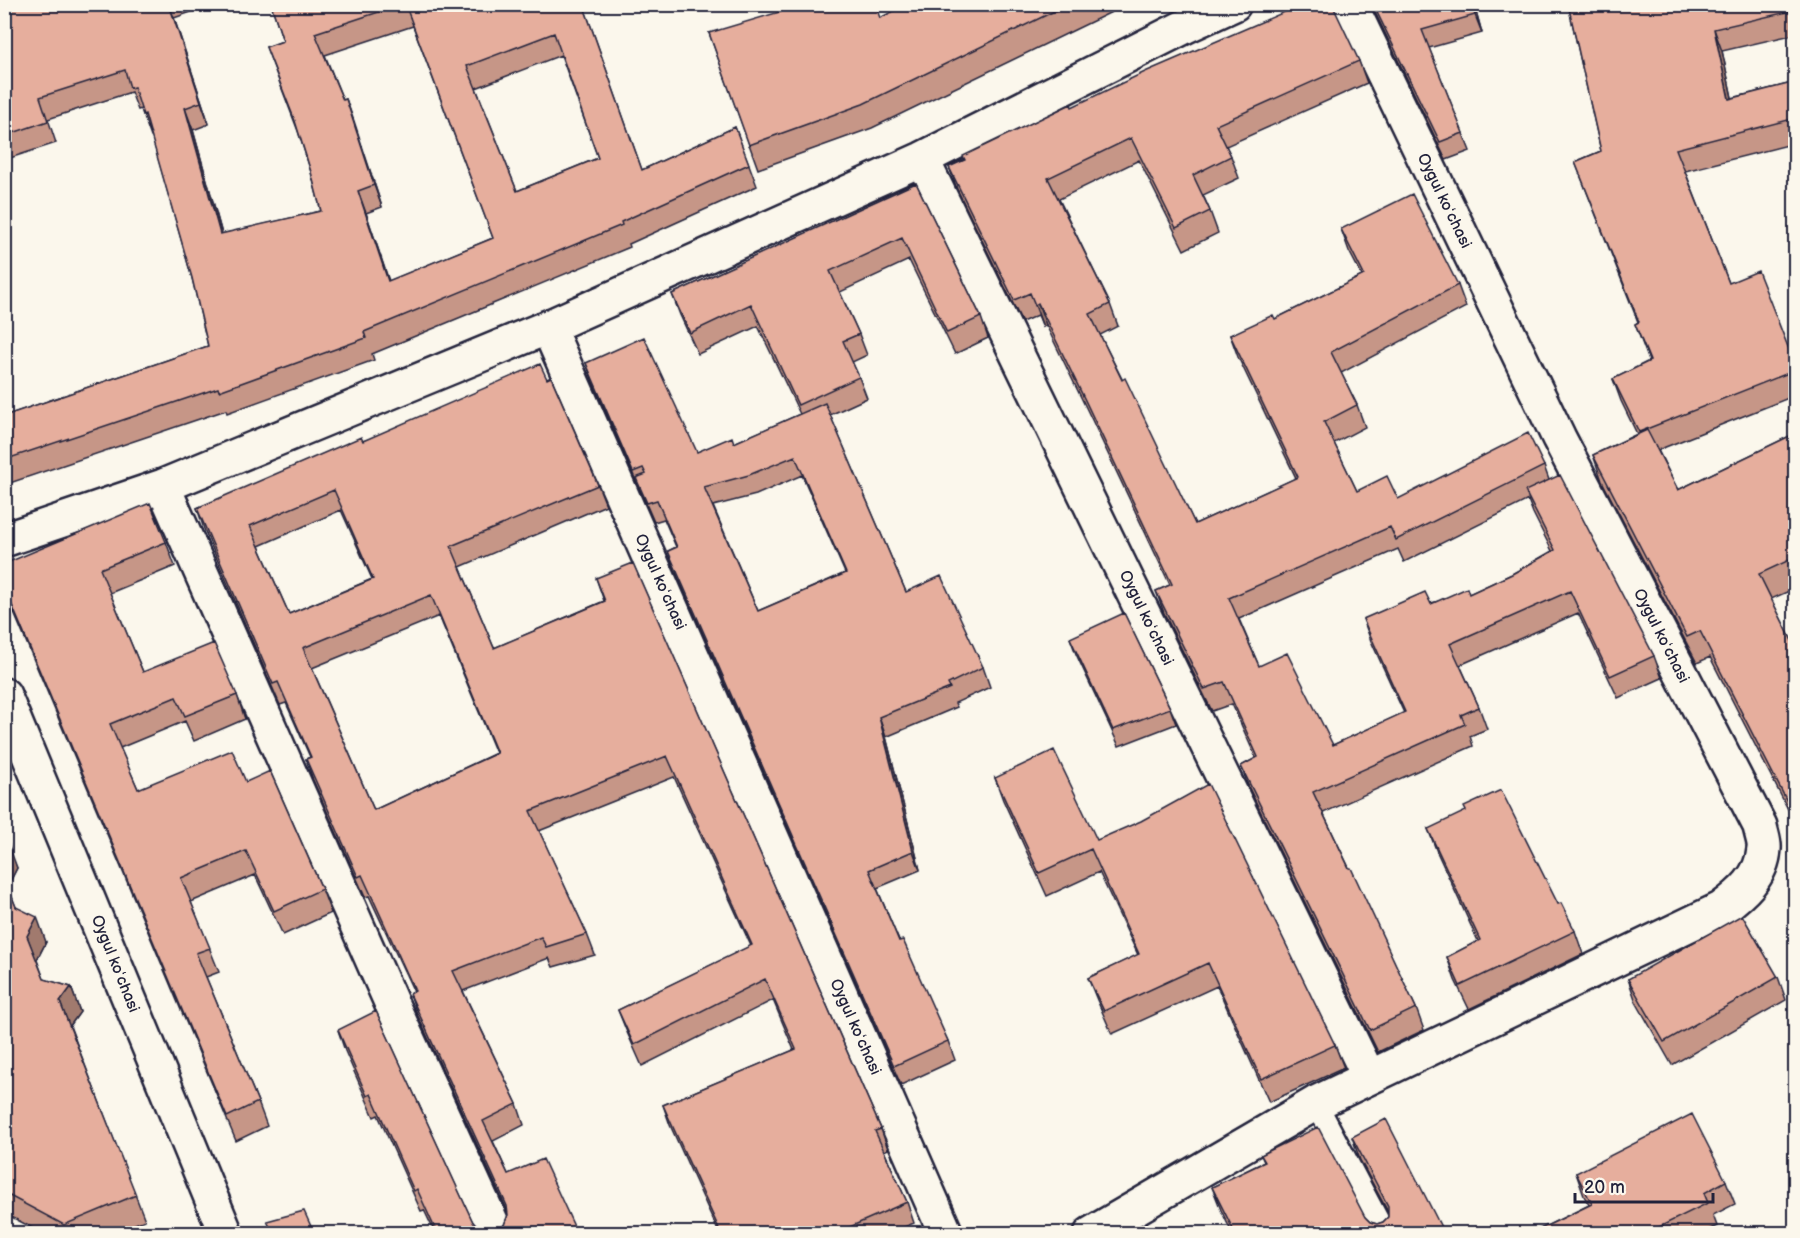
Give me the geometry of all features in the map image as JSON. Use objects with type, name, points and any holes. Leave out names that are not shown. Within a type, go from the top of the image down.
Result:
[{"type":"street","points":[[4,540],[163,486],[548,327],[922,159],[1185,26],[1234,4]]},
{"type":"street","name":"Oygul koʻchasi","points":[[1090,1233],[1316,1103],[1721,909],[1743,892],[1758,873],[1764,849],[1760,826],[1558,438],[1350,4]]},
{"type":"street","name":"Oygul koʻchasi","points":[[922,159],[1369,1077]]},
{"type":"street","name":"Oygul koʻchasi","points":[[548,327],[946,1233]]},
{"type":"street","points":[[163,486],[394,1009],[497,1233]]},
{"type":"street","name":"Oygul koʻchasi","points":[[4,695],[226,1233]]},
{"type":"lane","points":[[1316,1103],[1385,1233]]},
{"type":"building","points":[[4,4],[169,4],[201,102],[185,108],[220,234],[321,211],[295,121],[266,47],[283,41],[271,4],[403,4],[315,33],[343,100],[346,99],[374,185],[358,191],[388,281],[493,238],[405,4],[583,4],[642,170],[735,127],[749,164],[621,222],[622,225],[364,332],[366,338],[219,391],[218,388],[4,460],[4,416],[208,346],[192,278],[145,114],[143,115],[134,87],[130,88],[125,70],[40,97],[48,121],[4,136]],"holes":[[[554,33],[598,158],[517,191],[467,66]]]},
{"type":"building","points":[[806,4],[875,4],[880,18],[908,4],[1069,4],[863,104],[749,145],[709,33]]},
{"type":"building","points":[[1303,4],[1332,4],[1359,61],[1216,125],[1231,156],[1193,175],[1210,211],[1176,228],[1131,138],[1048,178],[1110,304],[1090,314],[1122,380],[1125,378],[1195,524],[1298,477],[1230,335],[1273,315],[1275,319],[1364,275],[1341,229],[1412,194],[1458,285],[1331,352],[1357,405],[1324,422],[1357,491],[1387,476],[1398,499],[1528,433],[1544,466],[1396,540],[1390,527],[1229,598],[1259,666],[1287,653],[1333,745],[1405,712],[1363,619],[1425,592],[1431,604],[1467,588],[1469,594],[1555,550],[1525,491],[1560,475],[1654,656],[1610,676],[1570,591],[1450,644],[1479,707],[1461,715],[1465,724],[1313,792],[1416,1008],[1370,1030],[1241,766],[1258,757],[1224,682],[1204,689],[1156,591],[1172,584],[1038,303],[1035,305],[1030,293],[1014,300],[949,167],[965,160],[963,156],[1071,104],[1072,107],[1145,72]]},
{"type":"building","points":[[1373,4],[1472,4],[1475,15],[1422,30],[1463,133],[1440,142]]},
{"type":"building","points":[[1568,4],[1796,4],[1796,10],[1714,29],[1729,99],[1796,82],[1796,118],[1676,149],[1729,283],[1758,271],[1796,370],[1639,432],[1613,379],[1650,361],[1635,324],[1639,322],[1575,162],[1601,151]]},
{"type":"building","points":[[916,183],[981,317],[947,333],[902,238],[830,271],[859,334],[843,341],[859,377],[798,405],[751,304],[690,333],[672,294]]},
{"type":"building","points":[[644,337],[697,452],[732,437],[734,443],[825,403],[906,592],[941,576],[983,667],[948,684],[950,688],[879,717],[913,851],[869,870],[899,941],[903,940],[948,1041],[894,1066],[668,551],[677,547],[657,500],[647,503],[636,478],[646,474],[643,468],[633,472],[586,363]],"holes":[[[795,456],[846,573],[758,611],[704,487],[749,475]]]},
{"type":"building","points":[[540,364],[547,379],[551,377],[598,485],[451,546],[494,648],[605,601],[596,578],[633,563],[881,1129],[875,1131],[907,1202],[836,1233],[721,1233],[663,1105],[796,1049],[765,979],[634,1045],[618,1010],[752,945],[667,756],[530,811],[587,934],[546,947],[541,937],[453,971],[517,1104],[483,1121],[508,1174],[543,1159],[577,1233],[437,1233],[417,1189],[414,1191],[371,1094],[367,1096],[338,1030],[376,1011],[473,1222],[479,1229],[488,1232],[497,1231],[504,1225],[508,1215],[507,1206],[410,994],[415,991],[362,875],[358,877],[306,759],[311,757],[278,682],[273,684],[197,508],[361,437],[363,441]],"holes":[[[334,490],[373,579],[289,614],[250,526]],[[431,595],[497,753],[374,810],[303,648]]]},
{"type":"building","points":[[1647,430],[1678,490],[1796,433],[1796,557],[1759,574],[1796,649],[1796,814],[1794,815],[1700,631],[1687,637],[1593,455]]},
{"type":"building","points":[[150,503],[166,542],[100,569],[143,672],[214,643],[237,695],[185,716],[176,697],[110,724],[138,789],[232,750],[246,782],[270,771],[322,889],[274,911],[246,851],[181,878],[210,948],[196,953],[258,1102],[227,1117],[4,586],[4,564]]},
{"type":"building","points":[[1124,613],[1170,708],[1113,730],[1070,638]]},
{"type":"building","points":[[1054,750],[1097,840],[1141,821],[1208,784],[1335,1045],[1261,1079],[1208,963],[1104,1011],[1088,978],[1139,954],[1091,849],[1039,873],[995,778]]},
{"type":"building","points":[[1501,790],[1558,904],[1561,903],[1575,931],[1460,986],[1447,957],[1480,940],[1428,829],[1466,811],[1464,807]]},
{"type":"building","points":[[4,879],[16,907],[37,917],[27,936],[44,979],[71,987],[60,1002],[136,1195],[64,1225],[4,1193]]},
{"type":"building","points":[[1742,915],[1778,977],[1664,1042],[1628,979]]},
{"type":"building","points":[[1692,1114],[1726,1181],[1704,1193],[1708,1203],[1647,1233],[1532,1233],[1592,1204],[1576,1173]]},
{"type":"building","points":[[1386,1119],[1444,1233],[1235,1233],[1212,1187],[1265,1162],[1261,1155],[1318,1127],[1365,1217],[1377,1224],[1383,1222],[1388,1217],[1388,1206],[1352,1137]]},
{"type":"building","points":[[304,1211],[314,1233],[273,1233],[267,1221]]}]
